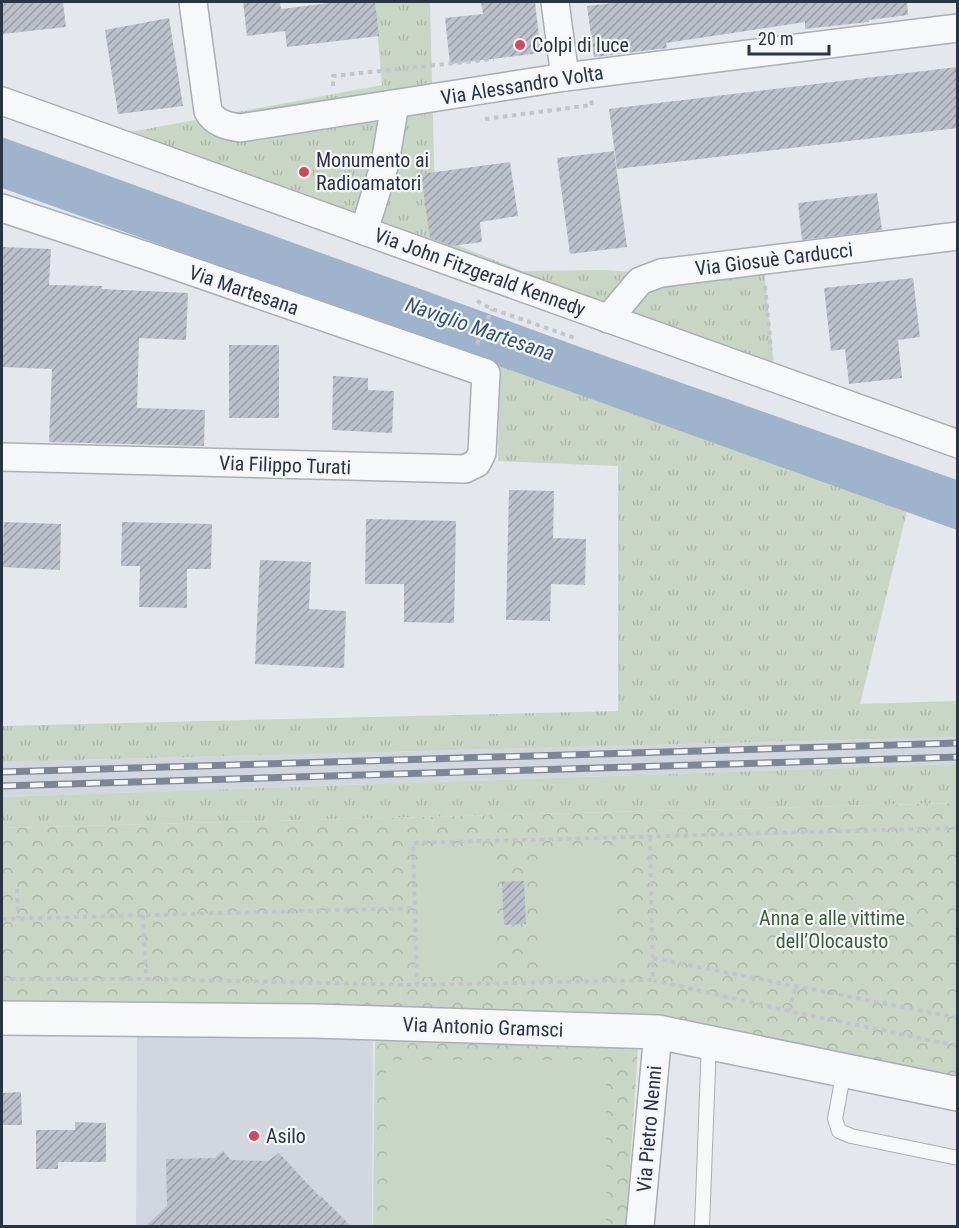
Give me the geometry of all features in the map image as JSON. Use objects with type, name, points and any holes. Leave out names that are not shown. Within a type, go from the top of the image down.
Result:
[{"type":"street","name":"Via Alessandro Volta","points":[[194,2],[208,111],[214,119],[224,125],[240,129],[565,77],[957,28]]},
{"type":"street","points":[[555,2],[565,77]]},
{"type":"street","name":"Via John Fitzgerald Kennedy","points":[[2,101],[957,444]]},
{"type":"street","points":[[364,231],[384,163],[394,104]]},
{"type":"street","name":"Via Martesana","points":[[2,208],[480,362]]},
{"type":"street","name":"Via Giosuè Carducci","points":[[608,319],[640,281],[652,275],[957,236]]},
{"type":"street","name":"Via Filippo Turati","points":[[2,457],[465,469],[477,463],[482,453],[480,362]]},
{"type":"street","name":"Via Antonio Gramsci","points":[[2,1018],[315,1021],[658,1032],[957,1094]]},
{"type":"street","name":"Via Pietro Nenni","points":[[640,1227],[658,1032]]},
{"type":"lane","points":[[702,1227],[709,1042]]},
{"type":"lane","points":[[844,1070],[835,1119],[839,1131],[851,1136],[957,1158]]},
{"type":"path","points":[[763,260],[773,378]]},
{"type":"path","points":[[476,302],[492,309],[480,362]]},
{"type":"path","points":[[417,986],[413,843],[957,828]]},
{"type":"path","points":[[650,837],[653,980]]},
{"type":"path","points":[[17,889],[18,918]]},
{"type":"path","points":[[2,919],[415,908]]},
{"type":"path","points":[[143,915],[146,979]]},
{"type":"path","points":[[653,958],[957,1018]]},
{"type":"path","points":[[2,979],[146,979],[417,986],[653,980],[957,1046]]},
{"type":"path","points":[[789,1011],[796,986]]},
{"type":"shaded area","points":[[958,737],[957,764],[2,797],[2,762]]},
{"type":"shaded area","name":"Asilo","points":[[137,1030],[373,1032],[372,1226],[136,1226]]},
{"type":"green space","points":[[375,2],[430,2],[436,237],[522,271],[604,270],[652,273],[763,260],[776,385],[93,139],[382,85]]},
{"type":"green space","points":[[500,366],[907,511],[860,704],[957,701],[957,737],[2,762],[2,726],[618,711],[618,466],[498,461]]},
{"type":"green space","points":[[958,764],[957,803],[2,828],[2,797]]},
{"type":"green space","name":"Anna e alle vittime dell’Olocausto","points":[[957,803],[957,1083],[657,1019],[2,1011],[2,828]]},
{"type":"green space","points":[[616,845],[617,975],[542,975],[541,846]]},
{"type":"green space","points":[[495,847],[496,976],[422,977],[421,848]]},
{"type":"green space","points":[[375,1033],[638,1048],[626,1226],[373,1226]]},
{"type":"green space","points":[[386,1060],[606,1060],[606,1226],[387,1226]]},
{"type":"water","name":"Naviglio Martesana","points":[[2,137],[580,347],[957,480],[957,530],[2,188]]},
{"type":"building","points":[[2,2],[63,2],[66,27],[2,34]]},
{"type":"building","points":[[243,2],[280,2],[281,9],[338,2],[375,2],[379,36],[287,47],[285,31],[247,36]]},
{"type":"building","points":[[481,2],[535,2],[541,53],[450,64],[445,18],[483,14]]},
{"type":"building","points":[[623,2],[907,2],[908,15],[805,29],[805,22],[666,43],[667,48],[594,57],[587,6]]},
{"type":"building","points":[[169,18],[183,106],[118,114],[105,30]]},
{"type":"building","points":[[957,67],[957,128],[617,169],[609,109]]},
{"type":"building","points":[[614,151],[627,247],[570,254],[557,158]]},
{"type":"building","points":[[510,162],[518,216],[480,222],[482,242],[452,246],[430,238],[421,174]]},
{"type":"building","points":[[877,193],[882,230],[802,240],[798,203]]},
{"type":"building","points":[[2,247],[51,249],[49,285],[102,286],[102,289],[188,293],[186,340],[139,338],[137,408],[205,410],[204,446],[49,442],[52,369],[2,367]]},
{"type":"building","points":[[913,278],[920,337],[898,340],[902,378],[849,384],[845,349],[831,351],[824,288]]},
{"type":"building","points":[[229,345],[279,345],[279,418],[229,418]]},
{"type":"building","points":[[333,376],[368,378],[368,390],[394,391],[392,433],[332,430]]},
{"type":"building","points":[[509,490],[554,491],[553,538],[586,539],[585,585],[551,584],[550,621],[506,620]]},
{"type":"building","points":[[366,519],[456,521],[454,623],[404,622],[404,584],[365,584]]},
{"type":"building","points":[[4,522],[61,524],[60,570],[2,567]]},
{"type":"building","points":[[122,522],[212,524],[211,569],[187,569],[187,608],[139,607],[140,566],[121,566]]},
{"type":"building","points":[[260,560],[311,562],[309,609],[346,611],[344,668],[255,664]]},
{"type":"building","points":[[524,881],[526,924],[504,925],[502,882]]},
{"type":"building","points":[[21,1092],[22,1125],[2,1125],[2,1093]]},
{"type":"building","points":[[75,1122],[106,1123],[106,1162],[58,1162],[58,1169],[36,1169],[36,1130],[75,1130]]},
{"type":"building","name":"Asilo","points":[[223,1151],[231,1160],[268,1161],[279,1153],[352,1227],[145,1227],[167,1206],[166,1159],[215,1158]]},
{"type":"railway","points":[[2,772],[958,743]]},
{"type":"railway","points":[[2,786],[958,757]]},
{"type":"place","name":"Colpi di luce","points":[[520,45]]},
{"type":"place","name":"Monumento ai Radioamatori","points":[[304,172]]},
{"type":"place","name":"Asilo","points":[[254,1136]]}]
